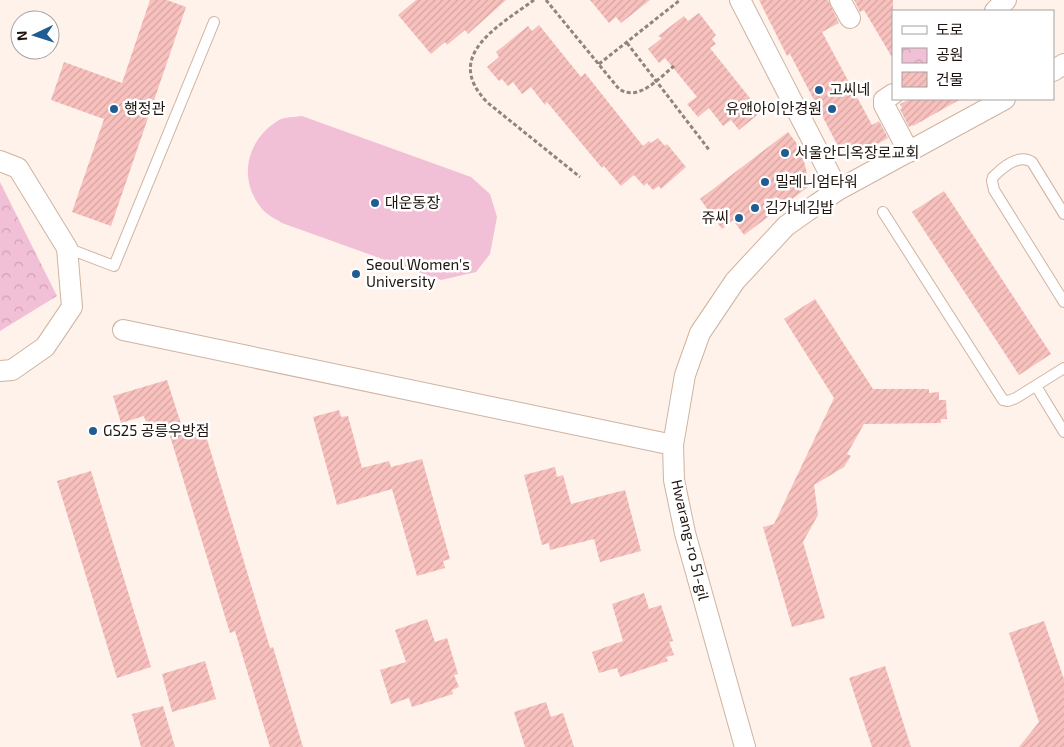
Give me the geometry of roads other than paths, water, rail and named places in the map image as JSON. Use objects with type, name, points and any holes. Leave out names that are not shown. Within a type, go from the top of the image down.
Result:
[{"type":"street","points":[[740,0],[838,190]]},
{"type":"street","points":[[840,0],[850,18]]},
{"type":"street","points":[[996,10],[1006,0]]},
{"type":"street","points":[[892,95],[884,100],[884,105],[909,152]]},
{"type":"street","name":"Hwarang-ro 51-gil","points":[[745,747],[685,534],[674,480],[673,444],[685,375],[700,332],[735,281],[786,226],[838,190],[1003,100]]},
{"type":"street","points":[[0,161],[18,168],[67,248],[72,307],[45,347],[12,370],[0,371]]},
{"type":"street","points":[[123,330],[673,444]]},
{"type":"lane","points":[[67,248],[114,266],[214,22]]},
{"type":"lane","points":[[1064,214],[1032,162],[1028,159],[1023,158],[1015,161],[993,177],[994,190],[1064,302]]},
{"type":"lane","points":[[883,212],[1001,398],[1006,401],[1014,400],[1064,368]]},
{"type":"lane","points":[[1036,386],[1064,432]]},
{"type":"place","name":"고씨네","points":[[819,90]]},
{"type":"place","name":"행정관","points":[[114,109]]},
{"type":"place","name":"유앤아이안경원","points":[[832,109]]},
{"type":"place","name":"서울안디옥장로교회","points":[[785,153]]},
{"type":"place","name":"밀레니엄타워","points":[[765,182]]},
{"type":"place","name":"대운동장","points":[[375,203]]},
{"type":"place","name":"김가네김밥","points":[[755,208]]},
{"type":"place","name":"쥬씨","points":[[739,218]]},
{"type":"place","name":"Seoul Women's University","points":[[356,274]]},
{"type":"place","name":"GS25 공릉우방점","points":[[93,431]]}]
